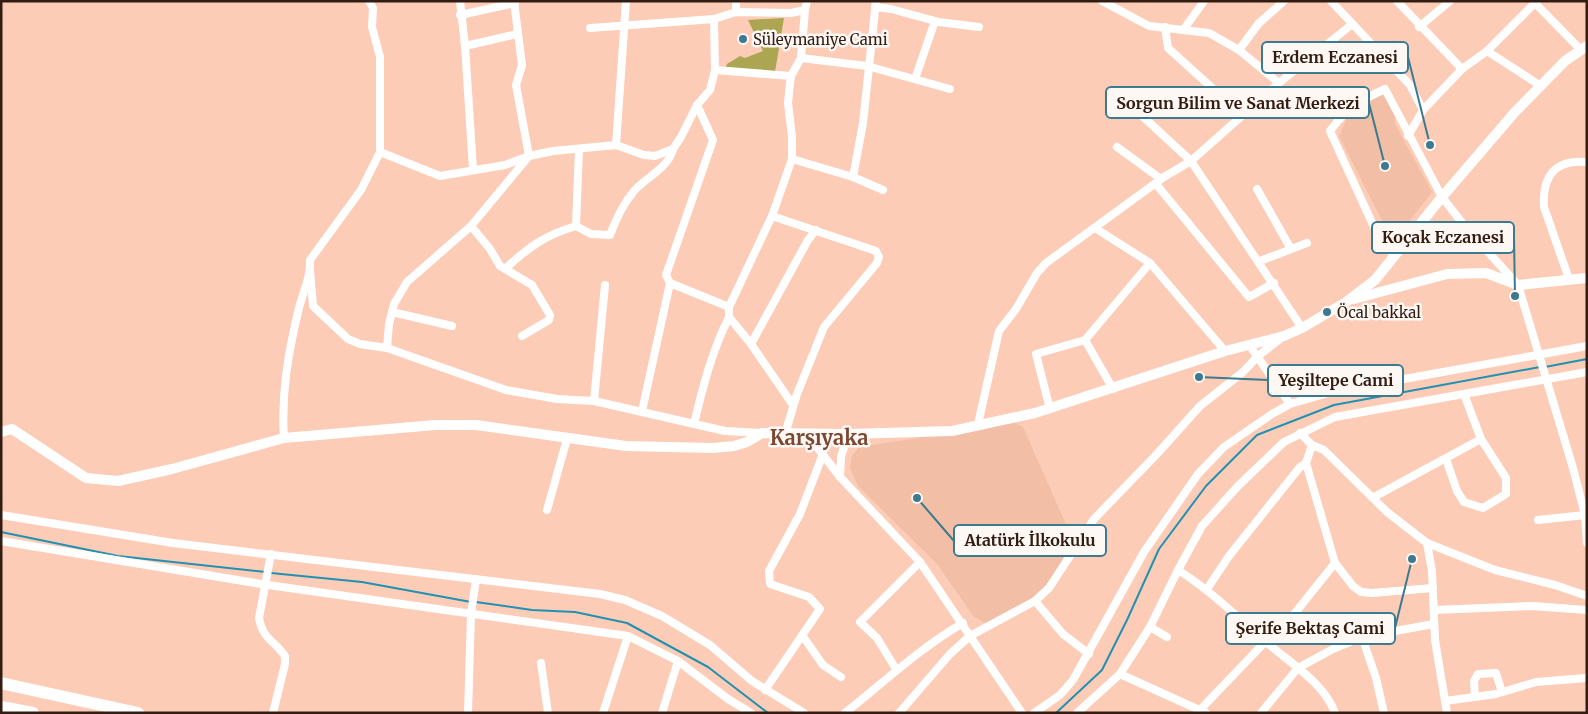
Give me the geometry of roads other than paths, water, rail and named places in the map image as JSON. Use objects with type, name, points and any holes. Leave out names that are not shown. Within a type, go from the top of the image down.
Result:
[{"type":"highway","points":[[1,683],[138,713]]},
{"type":"highway","points":[[1,707],[33,713]]},
{"type":"street","points":[[369,1],[373,8],[372,27],[380,58],[380,152],[361,190],[310,260],[313,306],[348,339],[360,344],[387,348],[506,390],[557,399],[594,401],[725,431],[785,434],[952,431],[1050,408],[1225,351],[1284,336],[1302,328],[1346,302],[1375,280],[1442,198],[1541,86],[1565,62],[1584,48],[1536,2],[1487,52],[1462,69],[1423,110],[1408,136]]},
{"type":"street","points":[[460,1],[474,169]]},
{"type":"street","points":[[616,145],[626,1]]},
{"type":"street","points":[[736,1],[736,12]]},
{"type":"street","points":[[694,424],[706,374],[729,316],[729,307],[772,216],[792,159],[788,103],[791,76],[801,58],[807,1]]},
{"type":"street","points":[[1102,1],[1149,26],[1209,33],[1239,50],[1279,83]]},
{"type":"street","points":[[1184,29],[1204,1]]},
{"type":"street","points":[[1239,50],[1259,23],[1284,1]]},
{"type":"street","points":[[1330,1],[1410,85],[1423,110]]},
{"type":"street","points":[[1397,1],[1419,27],[1462,69]]},
{"type":"street","points":[[1419,27],[1450,1]]},
{"type":"street","points":[[460,15],[514,2],[522,65],[516,85],[529,156]]},
{"type":"street","points":[[853,177],[863,123],[867,66],[876,4],[935,20],[979,27]]},
{"type":"street","points":[[590,28],[714,19],[736,12],[792,13],[806,10]]},
{"type":"street","points":[[506,268],[537,241],[576,226],[591,234],[610,235],[620,210],[632,193],[671,158],[673,149],[681,138],[697,105],[710,90],[714,70],[714,19]]},
{"type":"street","points":[[915,79],[935,20]]},
{"type":"street","points":[[978,424],[994,345],[999,331],[1016,309],[1037,273],[1046,263],[1191,161],[1279,83],[1351,25]]},
{"type":"street","points":[[1165,27],[1168,48],[1242,115]]},
{"type":"street","points":[[465,46],[517,34]]},
{"type":"street","points":[[1487,52],[1541,86]]},
{"type":"street","points":[[801,58],[867,66],[950,89]]},
{"type":"street","points":[[714,70],[791,76]]},
{"type":"street","points":[[1394,256],[1374,226],[1330,131],[1343,113],[1356,103],[1384,89],[1442,198],[1467,229],[1518,284],[1540,354],[1585,515],[1587,543]]},
{"type":"street","points":[[642,411],[670,283],[666,270],[713,140],[697,105]]},
{"type":"street","points":[[1138,112],[1191,161],[1260,261],[1302,328]]},
{"type":"street","points":[[380,152],[440,176],[505,164],[529,156],[579,149],[616,145],[644,155],[655,156],[673,149]]},
{"type":"street","points":[[1117,147],[1159,182],[1249,297],[1274,283]]},
{"type":"street","points":[[576,226],[579,149]]},
{"type":"street","points":[[387,348],[394,304],[407,282],[471,226],[529,156]]},
{"type":"street","points":[[792,159],[853,177],[883,190]]},
{"type":"street","points":[[1569,278],[1544,207],[1543,196],[1554,169],[1575,160],[1587,162]]},
{"type":"street","points":[[1257,189],[1291,249]]},
{"type":"street","points":[[772,216],[876,251],[879,257],[877,263],[824,327],[793,405],[785,434]]},
{"type":"street","points":[[471,226],[490,248],[500,266],[532,284],[550,315],[549,320],[522,336]]},
{"type":"street","points":[[1095,228],[1150,264],[1225,351]]},
{"type":"street","points":[[751,344],[808,240],[816,230]]},
{"type":"street","points":[[1260,261],[1307,243]]},
{"type":"street","points":[[1050,408],[1036,354],[1085,340],[1150,264]]},
{"type":"street","points":[[284,438],[284,378],[298,310],[310,271]]},
{"type":"street","points":[[1346,302],[1447,274],[1486,273],[1518,284],[1569,278],[1587,278]]},
{"type":"street","points":[[670,283],[729,307]]},
{"type":"street","points":[[594,401],[605,285]]},
{"type":"street","points":[[392,312],[452,326]]},
{"type":"street","points":[[729,316],[751,344],[793,405]]},
{"type":"street","points":[[899,713],[950,654],[970,636],[1035,602],[1049,588],[1094,519],[1200,406],[1284,336]]},
{"type":"street","points":[[1085,340],[1113,389]]},
{"type":"street","points":[[1250,346],[1290,404]]},
{"type":"street","points":[[1034,713],[1060,695],[1074,680],[1144,552],[1198,474],[1224,447],[1290,404],[1358,386],[1587,346]]},
{"type":"street","points":[[1077,713],[1120,674],[1150,627],[1202,526],[1269,455],[1284,442],[1335,417],[1587,372]]},
{"type":"street","points":[[1446,459],[1457,490],[1464,502],[1483,508],[1506,494],[1506,478],[1481,439],[1464,394]]},
{"type":"street","points":[[1,432],[12,429],[86,478],[112,481],[128,480],[284,438],[466,424],[626,446],[712,448],[734,446],[747,442],[762,433]]},
{"type":"street","points":[[1300,433],[1312,445],[1324,450],[1374,497],[1387,512],[1427,543],[1495,570],[1587,596]]},
{"type":"street","points":[[807,434],[840,477],[920,562],[1022,713]]},
{"type":"street","points":[[840,477],[843,446],[848,434]]},
{"type":"street","points":[[547,510],[567,439]]},
{"type":"street","points":[[1374,497],[1481,439]]},
{"type":"street","points":[[1312,445],[1306,463],[1334,563],[1353,586],[1361,592],[1372,593],[1433,588]]},
{"type":"street","points":[[765,690],[820,609],[809,598],[770,584],[769,571],[800,514],[823,454]]},
{"type":"street","points":[[1207,589],[1229,556],[1300,467],[1306,463]]},
{"type":"street","points":[[1,515],[271,557],[476,582],[600,594],[625,600],[662,616],[710,645],[765,690],[804,713]]},
{"type":"street","points":[[1538,520],[1585,515]]},
{"type":"street","points":[[1,541],[471,614],[628,636],[678,661],[728,699],[751,713]]},
{"type":"street","points":[[1427,543],[1432,571],[1434,624],[1447,713]]},
{"type":"street","points":[[271,557],[259,618],[261,628],[268,641],[285,656],[285,664],[273,713]]},
{"type":"street","points":[[896,669],[878,638],[860,622],[920,562]]},
{"type":"street","points":[[1120,674],[1200,712],[1265,642],[1287,623],[1334,563]]},
{"type":"street","points":[[1178,570],[1207,589],[1265,642],[1298,668],[1331,700],[1335,713]]},
{"type":"street","points":[[468,713],[471,614],[476,582]]},
{"type":"street","points":[[1035,602],[1063,634],[1089,654]]},
{"type":"street","points":[[1434,610],[1532,606],[1587,610]]},
{"type":"street","points":[[845,713],[896,669],[942,635],[963,623]]},
{"type":"street","points":[[1261,713],[1298,668],[1362,637],[1434,624]]},
{"type":"street","points":[[1150,627],[1167,637]]},
{"type":"street","points":[[802,635],[823,665],[841,677]]},
{"type":"street","points":[[603,713],[628,636]]},
{"type":"street","points":[[1362,637],[1376,678],[1384,713]]},
{"type":"street","points":[[662,713],[678,661]]},
{"type":"street","points":[[541,663],[548,713]]},
{"type":"street","points":[[1475,697],[1474,681],[1478,674],[1496,673],[1502,692]]},
{"type":"street","points":[[1445,701],[1502,692],[1536,682],[1587,678]]},
{"type":"waterway","points":[[1545,367],[1587,359]]},
{"type":"waterway","points":[[1056,713],[1102,670],[1159,549],[1206,486],[1257,435],[1334,405],[1540,367]]},
{"type":"waterway","points":[[1,532],[118,556],[266,572]]},
{"type":"waterway","points":[[271,573],[362,582],[471,602]]},
{"type":"waterway","points":[[476,602],[532,610],[575,612],[627,623],[708,667],[768,713]]},
{"type":"place","name":"Süleymaniye Cami","points":[[743,39]]},
{"type":"place","name":"Erdem Eczanesi","points":[[1430,145]]},
{"type":"place","name":"Sorgun Bilim ve Sanat Merkezi","points":[[1385,166]]},
{"type":"place","name":"Koçak Eczanesi","points":[[1515,296]]},
{"type":"place","name":"Öcal bakkal","points":[[1327,312]]},
{"type":"place","name":"Yeşiltepe Cami","points":[[1199,377]]},
{"type":"place","name":"Atatürk İlkokulu","points":[[917,498]]},
{"type":"place","name":"Şerife Bektaş Cami","points":[[1412,559]]},
{"type":"district","name":"Karşıyaka","points":[[819,437]]}]
